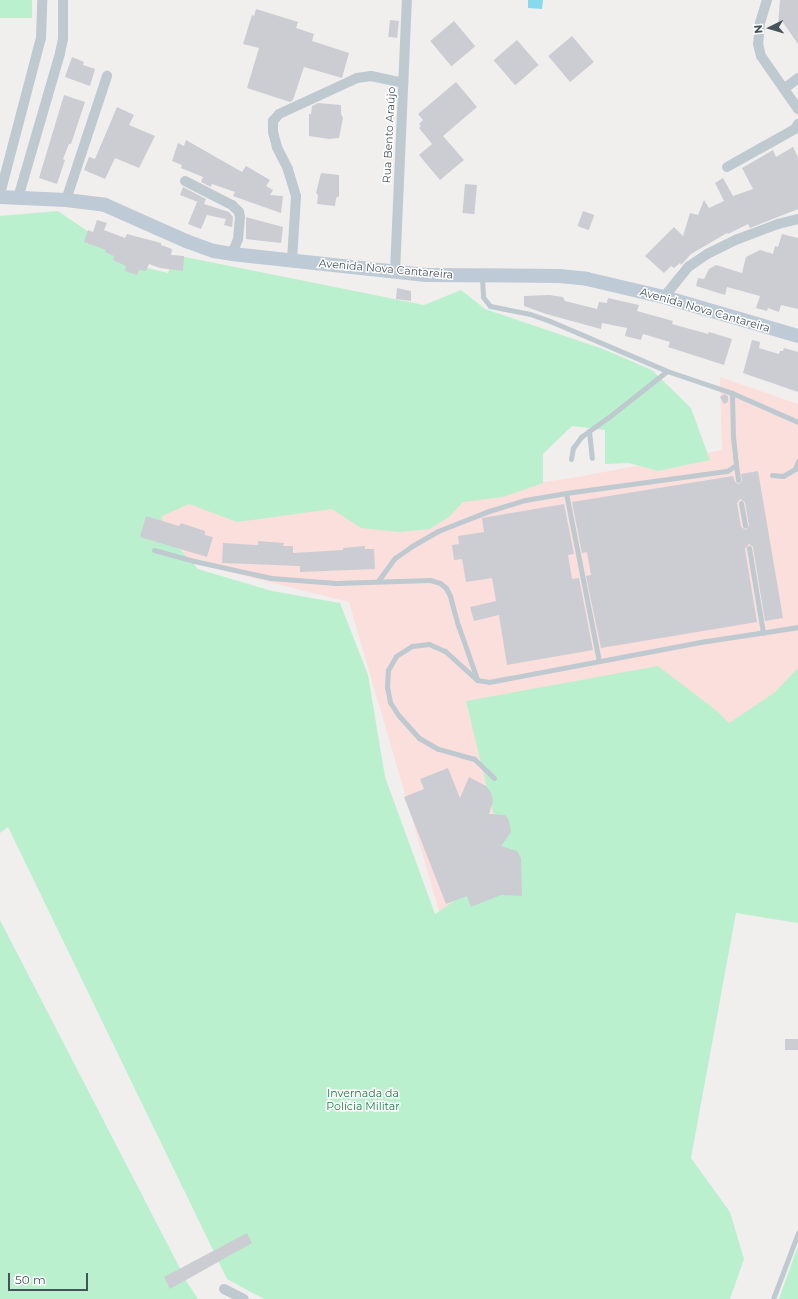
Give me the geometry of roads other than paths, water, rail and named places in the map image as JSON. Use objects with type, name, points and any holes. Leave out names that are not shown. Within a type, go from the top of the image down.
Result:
[{"type":"main road","name":"Avenida Nova Cantareira","points":[[0,198],[66,200],[105,205],[186,241],[232,254],[426,275],[560,276],[587,279],[664,297],[798,336]]},
{"type":"street","points":[[0,194],[41,38],[42,0]]},
{"type":"street","points":[[18,198],[60,53],[63,39],[63,0]]},
{"type":"street","name":"Rua Bento Araújo","points":[[395,272],[407,0]]},
{"type":"street","points":[[767,0],[760,23],[758,44],[761,56],[767,67],[798,109]]},
{"type":"street","points":[[66,200],[108,76]]},
{"type":"street","points":[[292,260],[296,196],[288,169],[276,147],[273,132],[273,121],[279,114],[357,78],[371,76],[404,83]]},
{"type":"street","points":[[784,89],[798,78]]},
{"type":"street","points":[[727,167],[794,129],[798,124]]},
{"type":"street","points":[[185,181],[232,205],[239,212],[240,218],[238,239],[232,254]]},
{"type":"street","points":[[664,297],[688,268],[706,254],[758,232],[798,219]]},
{"type":"street","points":[[224,1290],[244,1299]]},
{"type":"lane","points":[[482,276],[483,297],[490,306],[530,314],[667,371],[732,393],[798,422]]},
{"type":"lane","points":[[571,459],[573,448],[581,437],[667,371]]},
{"type":"lane","points":[[732,393],[732,438],[738,480]]},
{"type":"lane","points":[[589,431],[592,458]]},
{"type":"lane","points":[[772,475],[783,476],[795,469],[798,461]]},
{"type":"lane","points":[[378,581],[395,558],[438,531],[462,521],[525,500],[727,471],[736,464]]},
{"type":"lane","points":[[566,493],[599,662]]},
{"type":"lane","points":[[741,503],[745,526]]},
{"type":"lane","points":[[749,548],[763,633]]},
{"type":"lane","points":[[154,550],[194,561],[271,578],[336,583],[430,580],[446,588],[450,596],[458,625],[477,680]]},
{"type":"lane","points":[[494,778],[474,759],[438,749],[418,738],[399,716],[390,702],[388,687],[388,670],[396,656],[412,646],[429,644],[445,651],[477,680],[489,682],[798,627]]},
{"type":"lane","points":[[773,1299],[798,1233]]},
{"type":"water","points":[[528,0],[543,0],[542,9],[528,8]]},
{"type":"park label","name":"Invernada da Polícia Militar","points":[[363,1100]]}]
